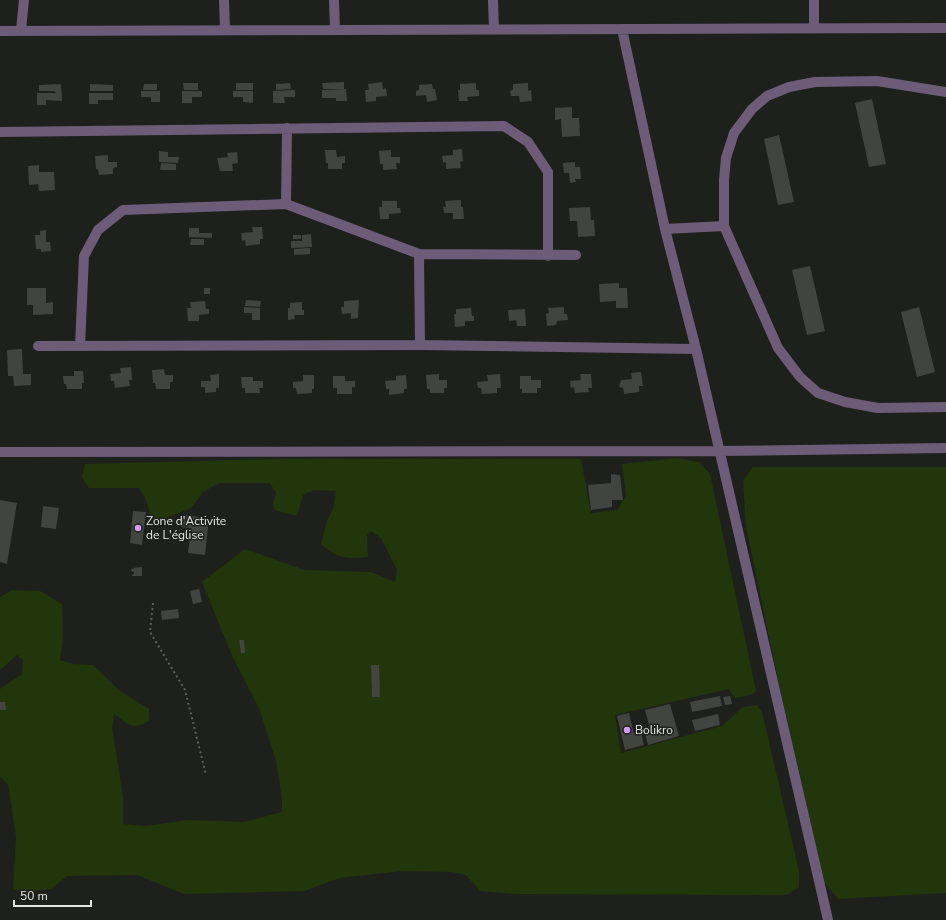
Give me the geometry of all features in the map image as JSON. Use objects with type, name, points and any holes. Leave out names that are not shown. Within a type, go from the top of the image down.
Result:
[{"type":"street","points":[[21,30],[24,0]]},
{"type":"street","points":[[224,0],[225,30]]},
{"type":"street","points":[[334,0],[335,30]]},
{"type":"street","points":[[493,0],[494,29]]},
{"type":"street","points":[[814,0],[814,28]]},
{"type":"street","points":[[0,31],[946,28]]},
{"type":"street","points":[[622,29],[666,228],[696,349],[718,451],[828,920]]},
{"type":"street","points":[[946,92],[877,81],[815,82],[789,87],[766,96],[752,109],[734,133],[726,158],[724,180],[724,226],[778,348],[800,376],[818,393],[845,402],[878,408],[946,407]]},
{"type":"street","points":[[0,132],[504,126],[528,142],[548,172],[548,256]]},
{"type":"street","points":[[286,204],[287,128]]},
{"type":"street","points":[[80,346],[84,256],[98,230],[123,210],[286,204],[419,254],[576,255]]},
{"type":"street","points":[[666,228],[724,226]]},
{"type":"street","points":[[419,254],[420,345]]},
{"type":"street","points":[[38,346],[420,345],[696,349]]},
{"type":"street","points":[[0,452],[718,451],[946,448]]},
{"type":"path","points":[[152,603],[150,632],[185,690],[206,775]]},
{"type":"green space","points":[[677,458],[699,462],[710,474],[756,691],[751,695],[735,698],[729,689],[615,715],[621,753],[722,726],[743,707],[757,705],[762,712],[799,871],[799,887],[787,895],[517,894],[480,891],[466,875],[452,872],[402,871],[340,878],[304,891],[184,894],[137,875],[67,876],[51,889],[34,891],[13,890],[16,837],[8,784],[0,777],[0,689],[22,674],[23,660],[17,655],[0,670],[0,597],[12,590],[40,591],[62,604],[63,636],[60,660],[73,664],[93,665],[120,691],[149,709],[149,721],[138,726],[130,725],[114,714],[112,728],[123,796],[123,824],[146,826],[188,820],[244,822],[282,812],[282,799],[276,761],[259,708],[233,658],[202,582],[245,549],[305,570],[371,572],[395,582],[397,570],[381,538],[371,531],[367,535],[368,557],[343,557],[333,553],[321,544],[327,521],[333,509],[336,491],[314,490],[303,495],[297,516],[274,510],[273,503],[276,493],[270,483],[219,483],[203,492],[191,508],[156,522],[152,520],[145,497],[139,488],[89,488],[82,477],[85,464],[278,459],[581,459],[591,513],[617,510],[626,496],[622,464]]},
{"type":"green space","points":[[753,467],[946,467],[946,893],[838,899],[824,882],[778,680],[746,527],[743,480]]},
{"type":"building","points":[[344,82],[344,89],[323,89],[322,83]]},
{"type":"building","points":[[382,82],[383,89],[386,88],[387,96],[376,97],[376,101],[366,102],[365,90],[369,90],[368,84]]},
{"type":"building","points":[[183,83],[198,83],[198,90],[184,90]]},
{"type":"building","points":[[236,83],[253,83],[253,90],[236,90]]},
{"type":"building","points":[[290,83],[291,89],[276,90],[276,84]]},
{"type":"building","points":[[476,83],[476,90],[479,90],[479,96],[467,97],[468,101],[459,101],[458,90],[460,90],[460,84]]},
{"type":"building","points":[[528,83],[528,91],[531,90],[532,101],[520,102],[519,96],[511,96],[510,91],[513,90],[513,84]]},
{"type":"building","points":[[61,84],[62,101],[46,100],[46,105],[37,105],[37,93],[56,93],[54,91],[39,91],[39,85]]},
{"type":"building","points":[[90,84],[113,85],[113,91],[90,91]]},
{"type":"building","points":[[144,84],[157,84],[157,90],[143,90]]},
{"type":"building","points":[[432,84],[433,89],[435,89],[437,100],[427,102],[426,95],[416,96],[416,91],[419,90],[419,85]]},
{"type":"building","points":[[346,89],[347,101],[336,101],[336,98],[322,98],[322,90]]},
{"type":"building","points":[[295,90],[295,97],[284,97],[285,103],[273,103],[273,91]]},
{"type":"building","points":[[141,91],[160,91],[160,102],[151,102],[151,97],[141,97]]},
{"type":"building","points":[[182,91],[202,91],[202,97],[192,97],[192,103],[182,103]]},
{"type":"building","points":[[233,91],[253,91],[253,103],[243,102],[243,97],[233,97]]},
{"type":"building","points":[[89,93],[113,93],[113,100],[98,100],[98,104],[89,104]]},
{"type":"building","points":[[872,99],[886,164],[869,167],[855,103]]},
{"type":"building","points":[[572,107],[572,118],[579,118],[580,136],[562,137],[561,119],[555,120],[555,108]]},
{"type":"building","points":[[779,135],[794,202],[778,205],[764,139]]},
{"type":"building","points":[[462,149],[463,161],[460,162],[461,168],[446,169],[446,163],[443,162],[442,156],[453,155],[453,150]]},
{"type":"building","points":[[325,150],[336,150],[337,157],[345,156],[345,163],[342,163],[342,169],[328,169]]},
{"type":"building","points":[[391,150],[391,157],[400,157],[400,163],[396,163],[397,169],[383,170],[383,164],[380,164],[379,151]]},
{"type":"building","points":[[159,151],[168,152],[168,157],[179,157],[178,163],[159,162]]},
{"type":"building","points":[[237,152],[238,163],[232,164],[233,171],[220,171],[217,158],[228,157],[227,153]]},
{"type":"building","points":[[108,155],[108,162],[117,162],[117,167],[113,168],[113,174],[99,175],[98,169],[96,169],[95,156]]},
{"type":"building","points":[[575,162],[575,167],[580,167],[581,179],[575,179],[576,182],[570,183],[569,173],[564,173],[563,163]]},
{"type":"building","points":[[161,163],[176,164],[176,170],[160,170]]},
{"type":"building","points":[[39,165],[39,172],[54,172],[55,190],[39,191],[38,184],[29,185],[28,166]]},
{"type":"building","points":[[461,200],[464,219],[453,219],[453,213],[444,213],[443,207],[446,207],[445,201]]},
{"type":"building","points":[[382,201],[397,201],[397,208],[400,208],[401,213],[389,214],[389,219],[380,219],[379,207],[382,207]]},
{"type":"building","points":[[590,207],[591,220],[594,220],[595,236],[578,237],[577,221],[570,221],[569,208]]},
{"type":"building","points":[[252,227],[262,227],[263,239],[260,239],[260,244],[246,246],[245,240],[242,241],[241,233],[253,232]]},
{"type":"building","points":[[189,228],[199,228],[199,233],[212,233],[212,238],[189,237]]},
{"type":"building","points":[[46,230],[46,242],[50,242],[51,251],[41,252],[41,249],[36,249],[35,235],[40,235],[40,231]]},
{"type":"building","points":[[311,234],[312,247],[291,248],[291,241],[302,241],[302,235]]},
{"type":"building","points":[[293,235],[301,235],[301,239],[293,239]]},
{"type":"building","points":[[191,239],[204,239],[204,245],[190,245]]},
{"type":"building","points":[[310,248],[310,254],[294,255],[294,249]]},
{"type":"building","points":[[810,266],[825,331],[807,335],[792,270]]},
{"type":"building","points":[[619,283],[619,288],[627,288],[628,308],[616,308],[616,301],[600,302],[599,284]]},
{"type":"building","points":[[27,288],[46,288],[46,303],[53,302],[53,314],[33,315],[33,305],[27,305]]},
{"type":"building","points":[[204,288],[210,288],[210,294],[204,294]]},
{"type":"building","points":[[246,300],[261,301],[260,307],[245,306]]},
{"type":"building","points":[[359,300],[358,318],[351,319],[351,313],[342,314],[341,307],[344,307],[344,301]]},
{"type":"building","points":[[205,301],[206,309],[209,309],[209,314],[199,315],[199,321],[188,321],[187,308],[191,308],[190,302]]},
{"type":"building","points":[[302,302],[302,310],[304,310],[304,315],[294,315],[295,319],[288,320],[288,308],[290,308],[290,303]]},
{"type":"building","points":[[244,307],[260,308],[260,320],[252,320],[252,313],[244,313]]},
{"type":"building","points":[[564,307],[564,314],[567,314],[568,320],[557,321],[556,325],[547,326],[546,314],[549,313],[548,308]]},
{"type":"building","points":[[919,307],[935,372],[917,377],[901,312]]},
{"type":"building","points":[[471,308],[474,321],[465,321],[465,326],[455,327],[454,314],[456,314],[456,309]]},
{"type":"building","points":[[525,309],[526,326],[517,326],[516,320],[509,321],[508,310]]},
{"type":"building","points":[[22,349],[23,374],[31,374],[31,385],[14,386],[13,376],[8,376],[7,350]]},
{"type":"building","points":[[131,367],[132,380],[129,380],[130,386],[115,388],[114,381],[111,381],[110,374],[121,373],[120,368]]},
{"type":"building","points":[[164,369],[165,375],[173,375],[173,382],[170,382],[170,389],[156,389],[155,383],[153,383],[152,370]]},
{"type":"building","points":[[74,371],[83,371],[84,383],[82,383],[82,389],[67,389],[66,384],[64,384],[63,376],[74,376]]},
{"type":"building","points":[[641,372],[643,386],[639,386],[639,392],[624,394],[623,388],[619,387],[621,380],[632,379],[631,373]]},
{"type":"building","points":[[219,374],[219,388],[216,388],[216,392],[205,393],[205,387],[201,387],[201,381],[211,381],[210,375]]},
{"type":"building","points":[[439,374],[439,380],[447,380],[447,388],[444,388],[444,393],[430,393],[430,389],[427,389],[426,375]]},
{"type":"building","points":[[500,374],[501,388],[497,388],[497,393],[482,394],[481,388],[478,388],[477,382],[488,381],[487,375]]},
{"type":"building","points":[[580,374],[591,374],[592,388],[588,388],[589,392],[575,393],[574,387],[571,388],[570,381],[581,380]]},
{"type":"building","points":[[303,375],[314,375],[314,389],[312,389],[312,393],[297,394],[296,388],[293,388],[293,382],[303,381]]},
{"type":"building","points":[[406,375],[407,389],[404,389],[404,393],[389,395],[389,389],[386,389],[385,381],[396,380],[396,376]]},
{"type":"building","points":[[333,376],[345,376],[345,381],[355,381],[355,387],[352,387],[352,394],[337,394],[337,388],[333,388]]},
{"type":"building","points":[[520,376],[531,376],[531,380],[541,380],[541,388],[537,388],[537,393],[522,393],[522,389],[520,389]]},
{"type":"building","points":[[241,377],[253,377],[253,381],[263,381],[263,388],[259,388],[260,393],[245,393],[245,388],[242,388]]},
{"type":"building","points":[[611,474],[620,475],[623,500],[612,500],[612,507],[591,510],[588,485],[611,483]]},
{"type":"building","points":[[0,500],[17,503],[7,564],[0,562]]},
{"type":"building","points":[[43,506],[59,508],[56,529],[41,527]]},
{"type":"building","name":"Zone d'Activite de L'église","points":[[133,511],[146,512],[142,545],[130,543]]},
{"type":"building","points":[[182,515],[209,518],[205,555],[188,553],[191,528],[181,527]]},
{"type":"building","name":"Zone d'Activite de L'église","points":[[142,567],[142,576],[132,576],[134,572],[132,572],[131,569]]},
{"type":"building","points":[[199,589],[202,602],[193,604],[190,591]]},
{"type":"building","points":[[178,609],[179,618],[162,620],[161,611]]},
{"type":"building","points":[[239,640],[244,640],[245,653],[241,653]]},
{"type":"building","points":[[371,665],[379,665],[380,697],[372,697]]},
{"type":"building","points":[[720,696],[722,706],[692,712],[690,702]]},
{"type":"building","points":[[730,696],[732,704],[725,705],[723,697]]},
{"type":"building","points":[[0,702],[5,702],[6,710],[0,710]]},
{"type":"building","points":[[670,704],[679,736],[648,745],[644,730],[650,729],[645,710]]},
{"type":"building","points":[[629,713],[634,734],[641,732],[644,745],[625,750],[617,716]]},
{"type":"building","points":[[718,714],[720,725],[695,731],[692,720]]},
{"type":"place","name":"Zone d'Activite de L'église","points":[[138,528]]},
{"type":"place","name":"Bolikro","points":[[627,730]]}]
